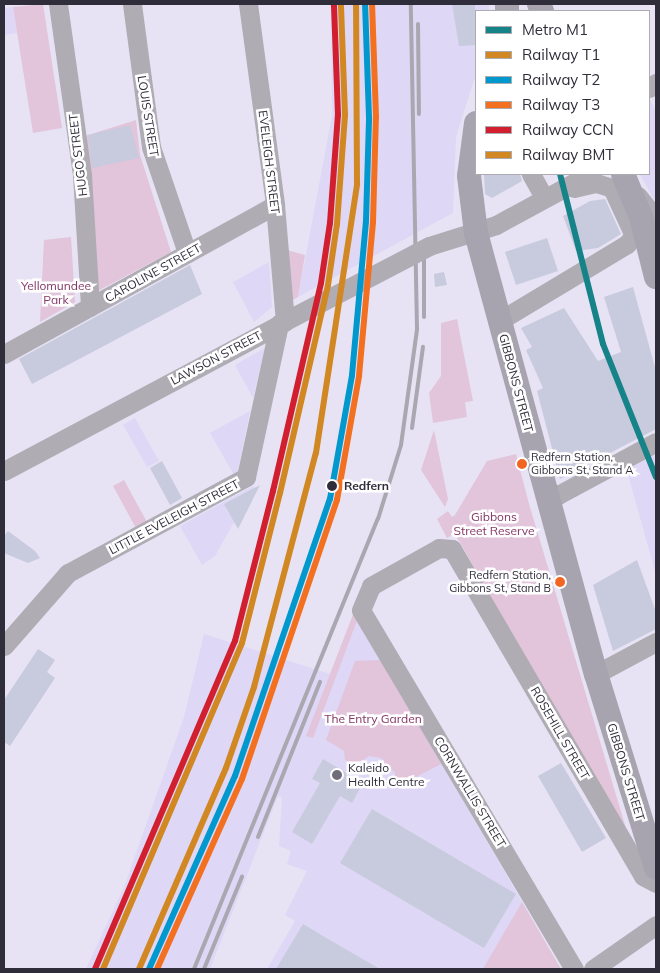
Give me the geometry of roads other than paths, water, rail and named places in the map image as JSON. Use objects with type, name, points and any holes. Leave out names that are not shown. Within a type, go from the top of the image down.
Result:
[{"type":"main road","name":"GIBBONS STREET","points":[[475,131],[469,176],[475,227],[596,674],[656,868]]},
{"type":"main road","points":[[625,178],[651,252]]},
{"type":"street","name":"HUGO STREET","points":[[58,4],[82,176],[90,307]]},
{"type":"street","name":"LOUIS STREET","points":[[132,4],[151,147],[187,254]]},
{"type":"street","name":"EVELEIGH STREET","points":[[248,4],[275,205],[284,322]]},
{"type":"street","points":[[475,227],[567,182],[587,175]]},
{"type":"street","points":[[625,178],[656,218]]},
{"type":"street","points":[[475,227],[536,182],[593,183],[609,186],[620,197],[651,252]]},
{"type":"street","name":"CAROLINE STREET","points":[[4,354],[275,205]]},
{"type":"street","name":"LAWSON STREET","points":[[4,471],[430,246],[475,227]]},
{"type":"street","points":[[500,321],[627,244],[651,252]]},
{"type":"street","name":"LITTLE EVELEIGH STREET","points":[[9,623],[24,624],[68,573],[246,477],[284,322]]},
{"type":"street","points":[[545,490],[558,495],[656,442]]},
{"type":"street","name":"ROSEHILL STREET","points":[[364,616],[361,610],[371,586],[444,546],[452,549],[643,876],[656,883]]},
{"type":"street","name":"CORNWALLIS STREET","points":[[364,616],[574,969]]},
{"type":"street","points":[[4,646],[9,623]]},
{"type":"street","points":[[596,674],[656,642]]},
{"type":"street","points":[[593,969],[656,925]]},
{"type":"railway","points":[[194,969],[378,519],[401,445],[417,329],[411,4]]},
{"type":"railway","points":[[418,24],[419,114]]},
{"type":"railway","points":[[424,254],[424,317]]},
{"type":"railway","points":[[412,428],[423,347]]},
{"type":"railway","points":[[258,837],[320,682]]},
{"type":"railway","points":[[204,969],[242,877]]},
{"type":"metro line","name":"M1","points":[[560,175],[603,344],[656,477]]},
{"type":"rail line","name":"CCN","points":[[95,969],[235,641],[273,491],[321,283],[330,223],[338,115],[334,4]]},
{"type":"rail line","name":"BMT","points":[[103,969],[242,643],[280,493],[328,285],[337,224],[345,115],[341,4]]},
{"type":"rail line","name":"T1","points":[[139,969],[226,768],[254,687],[316,453],[357,184],[356,4]]},
{"type":"rail line","name":"T2","points":[[149,969],[235,776],[330,499],[352,375],[366,221],[369,117],[365,4]]},
{"type":"rail line","name":"T3","points":[[157,969],[242,779],[337,500],[359,376],[373,222],[376,117],[372,4]]},
{"type":"place","name":"Redfern Station, Gibbons St, Stand A","points":[[522,464]]},
{"type":"place","name":"Redfern","points":[[332,486]]},
{"type":"place","name":"Redfern Station, Gibbons St, Stand B","points":[[560,582]]},
{"type":"place","name":"Kaleido Health Centre","points":[[337,775]]},
{"type":"park label","name":"Yellomundee Park","points":[[56,293]]},
{"type":"park label","name":"Gibbons Street Reserve","points":[[494,524]]},
{"type":"park label","name":"The Entry Garden","points":[[373,719]]}]
